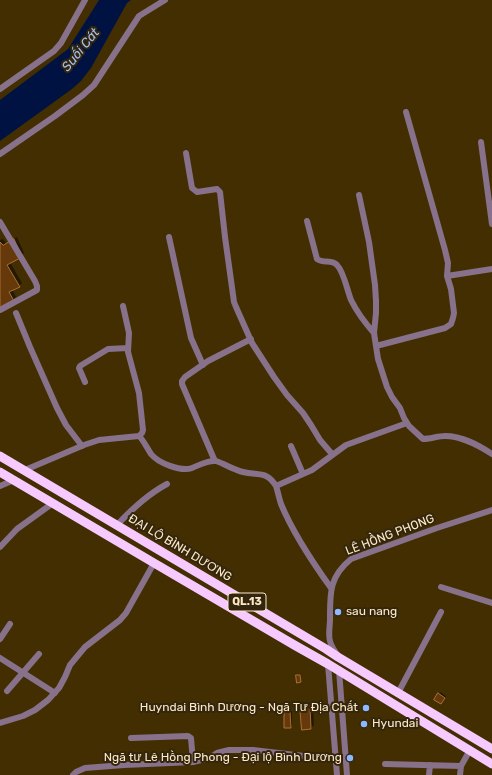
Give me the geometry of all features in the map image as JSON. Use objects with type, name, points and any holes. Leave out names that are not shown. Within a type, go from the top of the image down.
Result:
[{"type":"highway","name":"ĐẠI LỘ BÌNH DƯƠNG","points":[[0,456],[117,525],[328,645],[338,657],[492,749]]},
{"type":"highway","name":"QL.13","points":[[0,472],[328,664],[492,764]]},
{"type":"highway","points":[[328,645],[328,664]]},
{"type":"highway","points":[[338,657],[338,670]]},
{"type":"street","points":[[0,89],[54,51],[61,43],[85,0]]},
{"type":"street","points":[[0,154],[55,116],[94,85],[139,16],[164,0]]},
{"type":"street","points":[[376,346],[444,328],[451,324],[454,313],[451,289],[447,276],[448,263],[446,250],[406,112]]},
{"type":"street","points":[[481,142],[492,224]]},
{"type":"street","points":[[186,153],[192,188],[197,192],[212,189],[217,189],[220,192],[234,302],[251,339],[287,395],[303,413],[320,440],[332,454]]},
{"type":"street","points":[[359,195],[370,242],[376,301],[376,322],[374,333],[378,359],[392,397],[400,408],[407,423],[423,439],[453,436],[472,443],[492,454]]},
{"type":"street","points":[[307,220],[317,258],[319,261],[334,262],[337,264],[342,273],[351,299],[374,333]]},
{"type":"street","points":[[0,222],[37,286],[36,290],[0,310]]},
{"type":"street","points":[[169,237],[191,338],[203,365]]},
{"type":"street","points":[[447,276],[492,269]]},
{"type":"street","points":[[25,470],[99,440],[139,436],[142,433],[143,430],[139,392],[128,352],[129,333],[123,306]]},
{"type":"street","points":[[16,313],[57,408],[66,425],[82,446]]},
{"type":"street","points":[[214,461],[182,381],[185,377],[203,365],[251,339]]},
{"type":"street","points":[[85,382],[79,368],[80,366],[108,349],[128,348]]},
{"type":"street","points":[[276,486],[312,470],[346,445],[407,423]]},
{"type":"street","points":[[139,436],[155,458],[160,462],[188,469],[207,461],[214,461],[242,472],[262,474],[271,478],[276,486],[281,503],[301,543],[331,588]]},
{"type":"street","points":[[291,446],[303,474]]},
{"type":"street","points":[[0,486],[14,480]]},
{"type":"street","points":[[117,525],[125,516],[149,496],[167,484]]},
{"type":"street","points":[[0,547],[17,529],[53,503]]},
{"type":"street","name":"LÊ HỒNG PHONG","points":[[328,645],[331,588],[335,577],[351,559],[492,510]]},
{"type":"street","points":[[0,723],[23,716],[35,710],[48,700],[59,688],[70,665],[85,648],[95,638],[120,620],[126,613],[154,563]]},
{"type":"street","points":[[441,587],[492,603]]},
{"type":"street","points":[[398,693],[441,612]]},
{"type":"street","points":[[0,639],[10,624]]},
{"type":"street","points":[[7,691],[39,654]]},
{"type":"street","points":[[0,658],[54,693]]},
{"type":"street","points":[[328,664],[337,775]]},
{"type":"street","points":[[338,670],[347,775]]},
{"type":"street","points":[[130,738],[188,736],[191,738],[193,762]]},
{"type":"street","points":[[73,775],[85,768],[193,762],[229,750],[276,752],[336,758]]},
{"type":"street","points":[[460,775],[461,766],[470,750]]},
{"type":"street","points":[[385,764],[461,766]]},
{"type":"street","points":[[429,775],[430,765]]},
{"type":"water","name":"Suối Cát","points":[[99,0],[131,0],[127,3],[91,68],[81,81],[72,89],[0,141],[0,100],[68,49]]},
{"type":"building","points":[[14,239],[22,257],[7,265],[20,287],[9,292],[14,301],[0,308],[0,242],[3,245]]},
{"type":"building","points":[[296,675],[300,675],[301,682],[297,683]]},
{"type":"building","points":[[438,693],[445,698],[441,704],[434,700]]},
{"type":"building","points":[[300,706],[310,706],[311,729],[302,730]]},
{"type":"building","points":[[290,712],[291,728],[284,728],[284,713]]},
{"type":"place","name":"sau nang","points":[[338,612]]},
{"type":"place","name":"Huyndai Bình Dương - Ngã Tư Địa Chất","points":[[366,708]]},
{"type":"place","name":"Hyundai","points":[[364,724]]},
{"type":"place","name":"Ngã tư Lê Hồng Phong - Đại lộ Bình Dương","points":[[350,758]]}]
